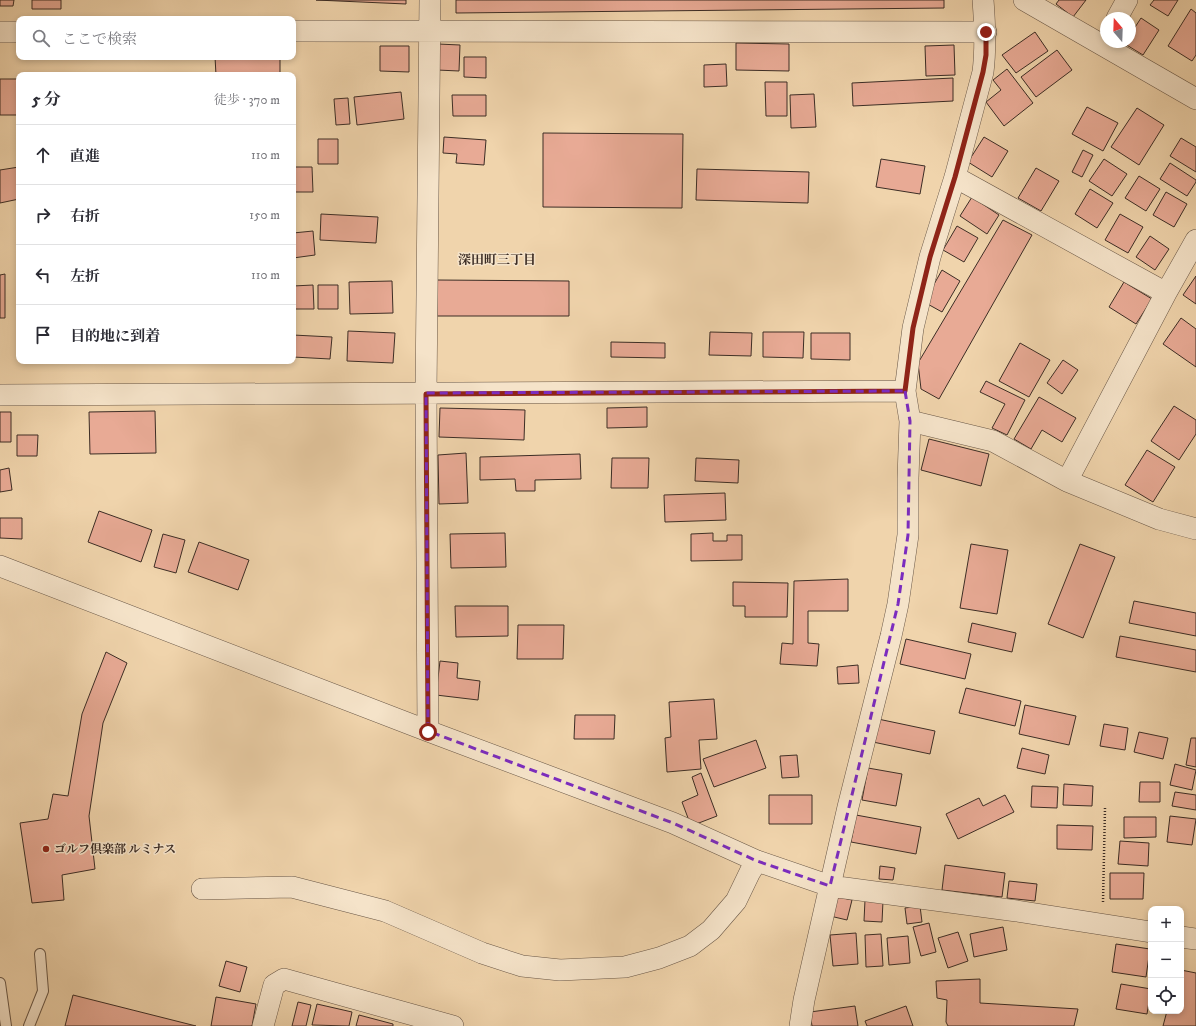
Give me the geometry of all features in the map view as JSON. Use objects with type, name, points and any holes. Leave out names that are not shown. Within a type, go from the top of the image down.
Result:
[{"type":"street","points":[[428,732],[426,394],[430,0]]},
{"type":"street","points":[[800,1026],[804,1000],[848,807],[898,604],[908,535],[910,421],[905,391],[913,328],[930,257],[955,177],[983,72],[986,55],[986,32],[983,0]]},
{"type":"street","points":[[1024,0],[1100,39]]},
{"type":"street","points":[[1120,12],[1127,0]]},
{"type":"street","points":[[296,31],[986,32]]},
{"type":"street","points":[[0,32],[16,32]]},
{"type":"street","points":[[1115,48],[1196,98]]},
{"type":"street","points":[[955,177],[1166,293]]},
{"type":"street","points":[[1067,481],[1166,293],[1196,240]]},
{"type":"street","points":[[0,395],[905,391]]},
{"type":"street","points":[[910,421],[993,441],[1067,481],[1159,519],[1196,529]]},
{"type":"street","points":[[0,566],[428,732],[673,823],[757,861],[830,886],[1017,911],[1148,932]]},
{"type":"street","points":[[202,889],[292,887],[385,911],[482,953],[522,966],[560,970],[625,967],[659,958],[690,946],[711,930],[736,901],[757,861]]},
{"type":"street","points":[[1184,937],[1196,939]]},
{"type":"street","points":[[263,1026],[274,985],[284,979],[453,1026]]},
{"type":"lane","points":[[30,1026],[43,991],[40,954]]},
{"type":"lane","points":[[0,982],[6,1026]]},
{"type":"path","points":[[1102,925],[1105,808]]},
{"type":"highlighted area","points":[[905,391],[910,421],[908,535],[898,604],[830,886],[757,861],[673,823],[428,731],[426,393]]},
{"type":"building","points":[[0,0],[14,0],[13,6],[0,6]]},
{"type":"building","points":[[32,0],[61,0],[61,9],[32,9]]},
{"type":"building","points":[[316,0],[406,0],[406,4]]},
{"type":"building","points":[[456,0],[944,0],[944,8],[456,13]]},
{"type":"building","points":[[1059,0],[1086,0],[1073,17],[1056,4]]},
{"type":"building","points":[[1154,0],[1178,0],[1168,16],[1150,5]]},
{"type":"building","points":[[1191,9],[1196,13],[1196,55],[1192,61],[1168,46]]},
{"type":"building","points":[[1141,18],[1159,30],[1143,55],[1132,48],[1136,48],[1136,26]]},
{"type":"building","points":[[1035,32],[1048,51],[1016,73],[1002,55]]},
{"type":"building","points":[[736,43],[789,44],[789,71],[736,70]]},
{"type":"building","points":[[438,44],[460,45],[459,71],[437,70]]},
{"type":"building","points":[[954,45],[955,75],[926,76],[925,46]]},
{"type":"building","points":[[380,46],[409,46],[409,72],[380,71]]},
{"type":"building","points":[[1057,50],[1072,70],[1036,97],[1021,77]]},
{"type":"building","points":[[464,57],[486,57],[486,78],[464,77]]},
{"type":"building","points":[[215,60],[280,60],[280,72],[216,72]]},
{"type":"building","points":[[726,64],[727,86],[704,87],[704,65]]},
{"type":"building","points":[[1007,69],[1033,103],[1004,126],[986,102],[1001,90],[993,80]]},
{"type":"building","points":[[953,78],[953,101],[853,106],[852,83]]},
{"type":"building","points":[[0,79],[16,79],[16,115],[0,115]]},
{"type":"building","points":[[765,82],[787,82],[787,116],[766,116]]},
{"type":"building","points":[[401,92],[404,119],[357,125],[354,97]]},
{"type":"building","points":[[814,94],[816,127],[791,128],[790,95]]},
{"type":"building","points":[[452,95],[486,95],[486,116],[453,116]]},
{"type":"building","points":[[348,98],[350,124],[336,125],[334,99]]},
{"type":"building","points":[[1087,107],[1118,123],[1103,151],[1072,134]]},
{"type":"building","points":[[1137,108],[1164,125],[1139,165],[1111,147]]},
{"type":"building","points":[[543,133],[683,134],[682,208],[543,207]]},
{"type":"building","points":[[444,137],[486,140],[484,165],[456,163],[457,154],[443,153]]},
{"type":"building","points":[[984,137],[1008,151],[992,177],[968,162]]},
{"type":"building","points":[[1181,138],[1196,147],[1196,172],[1170,156]]},
{"type":"building","points":[[318,139],[338,139],[338,164],[318,164]]},
{"type":"building","points":[[1083,150],[1093,155],[1082,177],[1072,172]]},
{"type":"building","points":[[881,159],[925,166],[920,194],[876,187]]},
{"type":"building","points":[[1104,159],[1127,174],[1112,196],[1089,181]]},
{"type":"building","points":[[1170,163],[1196,180],[1187,196],[1160,179]]},
{"type":"building","points":[[16,167],[16,200],[0,203],[0,170]]},
{"type":"building","points":[[296,167],[312,167],[313,192],[296,192]]},
{"type":"building","points":[[1036,168],[1059,181],[1041,211],[1018,198]]},
{"type":"building","points":[[697,169],[809,172],[808,203],[696,200]]},
{"type":"building","points":[[1139,176],[1160,189],[1146,211],[1125,198]]},
{"type":"building","points":[[1090,189],[1113,203],[1097,228],[1075,214]]},
{"type":"building","points":[[1166,192],[1187,204],[1174,227],[1153,215]]},
{"type":"building","points":[[972,197],[999,215],[987,234],[960,216]]},
{"type":"building","points":[[321,214],[378,217],[376,243],[320,240]]},
{"type":"building","points":[[1120,214],[1143,227],[1128,253],[1105,240]]},
{"type":"building","points":[[1003,220],[1032,235],[939,399],[921,389],[918,363]]},
{"type":"building","points":[[957,226],[978,238],[964,262],[943,250]]},
{"type":"building","points":[[313,231],[315,255],[296,258],[296,233]]},
{"type":"building","points":[[1150,236],[1169,249],[1155,270],[1136,257]]},
{"type":"building","points":[[942,270],[960,281],[942,312],[924,302]]},
{"type":"building","points":[[5,274],[5,318],[0,318],[0,275]]},
{"type":"building","points":[[1196,276],[1196,304],[1183,295]]},
{"type":"building","points":[[437,280],[569,281],[569,316],[437,316]]},
{"type":"building","points":[[392,281],[393,313],[350,314],[349,282]]},
{"type":"building","points":[[1124,282],[1152,299],[1136,324],[1109,307]]},
{"type":"building","points":[[313,285],[314,309],[296,309],[296,286]]},
{"type":"building","points":[[318,285],[338,285],[338,309],[318,309]]},
{"type":"building","points":[[1181,318],[1196,329],[1196,367],[1163,344]]},
{"type":"building","points":[[348,331],[395,333],[393,363],[347,361]]},
{"type":"building","points":[[710,332],[752,333],[751,356],[709,355]]},
{"type":"building","points":[[763,332],[804,332],[803,358],[763,357]]},
{"type":"building","points":[[811,333],[850,333],[850,360],[811,359]]},
{"type":"building","points":[[296,335],[332,337],[330,359],[296,357]]},
{"type":"building","points":[[611,342],[665,343],[665,358],[611,357]]},
{"type":"building","points":[[1020,343],[1050,360],[1029,397],[999,381]]},
{"type":"building","points":[[1063,360],[1078,370],[1062,394],[1047,383]]},
{"type":"building","points":[[986,381],[1025,400],[1007,435],[992,428],[1005,404],[980,392]]},
{"type":"building","points":[[1039,397],[1076,418],[1062,442],[1042,430],[1031,449],[1014,439]]},
{"type":"building","points":[[1174,406],[1196,420],[1196,434],[1179,460],[1151,441]]},
{"type":"building","points":[[647,407],[647,427],[607,428],[607,408]]},
{"type":"building","points":[[440,408],[525,410],[524,440],[439,437]]},
{"type":"building","points":[[155,411],[156,453],[90,454],[89,412]]},
{"type":"building","points":[[0,412],[11,412],[11,442],[0,442]]},
{"type":"building","points":[[17,435],[38,435],[37,456],[17,456]]},
{"type":"building","points":[[929,439],[989,454],[981,486],[921,470]]},
{"type":"building","points":[[1147,450],[1175,467],[1153,502],[1125,485]]},
{"type":"building","points":[[466,453],[468,503],[439,504],[438,455]]},
{"type":"building","points":[[580,454],[581,479],[535,480],[535,491],[516,491],[515,479],[480,480],[480,457]]},
{"type":"building","points":[[612,458],[649,458],[648,488],[611,488]]},
{"type":"building","points":[[696,458],[739,460],[738,483],[695,481]]},
{"type":"building","points":[[9,468],[12,490],[0,492],[0,470]]},
{"type":"building","points":[[725,493],[726,520],[665,522],[664,495]]},
{"type":"building","points":[[99,511],[152,530],[141,562],[88,542]]},
{"type":"building","points":[[0,518],[22,518],[22,539],[0,538]]},
{"type":"building","points":[[505,533],[506,567],[451,568],[450,534]]},
{"type":"building","points":[[713,533],[713,541],[727,541],[727,535],[742,535],[742,560],[691,561],[691,534]]},
{"type":"building","points":[[163,534],[185,540],[176,573],[154,567]]},
{"type":"building","points":[[199,542],[249,560],[238,590],[188,572]]},
{"type":"building","points":[[971,544],[1008,550],[997,614],[960,608]]},
{"type":"building","points":[[1080,544],[1115,557],[1083,638],[1048,624]]},
{"type":"building","points":[[848,579],[848,611],[808,611],[808,643],[819,644],[817,666],[780,664],[782,643],[793,644],[794,581]]},
{"type":"building","points":[[733,582],[788,583],[787,617],[745,617],[745,606],[733,606]]},
{"type":"building","points":[[1134,601],[1196,613],[1196,636],[1129,623]]},
{"type":"building","points":[[455,606],[508,606],[508,636],[456,637]]},
{"type":"building","points":[[972,623],[1016,633],[1012,652],[968,642]]},
{"type":"building","points":[[518,625],[564,625],[563,659],[517,659]]},
{"type":"building","points":[[1120,636],[1196,650],[1196,672],[1116,657]]},
{"type":"building","points":[[906,639],[971,654],[965,679],[900,664]]},
{"type":"building","points":[[106,652],[127,663],[103,723],[89,816],[95,869],[62,875],[64,900],[32,903],[20,823],[48,819],[53,794],[68,796],[82,714]]},
{"type":"building","points":[[440,661],[458,663],[457,678],[480,681],[478,700],[436,695]]},
{"type":"building","points":[[858,665],[859,683],[838,684],[837,667]]},
{"type":"building","points":[[966,688],[1021,701],[1015,726],[959,713]]},
{"type":"building","points":[[714,699],[717,739],[699,740],[701,769],[667,772],[665,738],[671,737],[669,702]]},
{"type":"building","points":[[1025,705],[1076,716],[1069,745],[1019,734]]},
{"type":"building","points":[[575,715],[615,715],[614,739],[574,739]]},
{"type":"building","points":[[878,719],[935,731],[930,754],[873,742]]},
{"type":"building","points":[[1104,724],[1128,728],[1125,750],[1100,746]]},
{"type":"building","points":[[1139,732],[1168,738],[1163,759],[1134,752]]},
{"type":"building","points":[[1191,738],[1196,738],[1196,767],[1186,765]]},
{"type":"building","points":[[756,740],[766,768],[714,787],[703,759]]},
{"type":"building","points":[[1022,748],[1049,755],[1045,774],[1017,768]]},
{"type":"building","points":[[797,755],[799,777],[782,778],[780,756]]},
{"type":"building","points":[[1175,764],[1196,770],[1192,790],[1170,785]]},
{"type":"building","points":[[868,768],[902,774],[896,806],[862,800]]},
{"type":"building","points":[[701,773],[717,816],[691,826],[682,802],[698,795],[692,777]]},
{"type":"building","points":[[1140,782],[1160,782],[1160,802],[1139,802]]},
{"type":"building","points":[[1064,784],[1093,786],[1092,806],[1063,805]]},
{"type":"building","points":[[1032,786],[1058,787],[1057,808],[1031,807]]},
{"type":"building","points":[[1175,792],[1196,795],[1196,810],[1172,806]]},
{"type":"building","points":[[769,795],[812,795],[812,824],[769,824]]},
{"type":"building","points":[[1005,795],[1014,812],[958,839],[946,814],[979,798],[983,806]]},
{"type":"building","points":[[856,815],[921,827],[916,854],[851,842]]},
{"type":"building","points":[[1170,816],[1196,819],[1192,845],[1167,842]]},
{"type":"building","points":[[1124,817],[1156,817],[1156,837],[1124,838]]},
{"type":"building","points":[[1057,825],[1093,826],[1092,850],[1057,849]]},
{"type":"building","points":[[1120,841],[1149,843],[1148,866],[1118,864]]},
{"type":"building","points":[[945,865],[1005,873],[1002,897],[942,890]]},
{"type":"building","points":[[880,866],[895,868],[893,880],[879,879]]},
{"type":"building","points":[[1110,873],[1144,873],[1143,899],[1110,899]]},
{"type":"building","points":[[1009,881],[1037,884],[1035,901],[1007,898]]},
{"type":"building","points":[[835,896],[852,900],[847,920],[830,916]]},
{"type":"building","points":[[865,900],[883,901],[882,922],[864,921]]},
{"type":"building","points":[[920,906],[922,922],[907,924],[905,908]]},
{"type":"building","points":[[929,923],[936,952],[921,956],[913,927]]},
{"type":"building","points":[[1003,927],[1007,950],[974,957],[970,934]]},
{"type":"building","points":[[958,932],[968,961],[948,968],[938,938]]},
{"type":"building","points":[[856,933],[858,964],[833,966],[830,935]]},
{"type":"building","points":[[881,934],[883,966],[866,967],[865,935]]},
{"type":"building","points":[[908,936],[910,963],[889,965],[887,938]]},
{"type":"building","points":[[1116,944],[1148,949],[1146,977],[1112,972]]},
{"type":"building","points":[[226,961],[247,967],[240,992],[219,986]]},
{"type":"building","points":[[1184,971],[1196,973],[1196,1026],[1163,1026],[1166,1014],[1184,1014]]},
{"type":"building","points":[[980,979],[980,1003],[1078,1009],[1074,1026],[948,1026],[946,1022],[947,1000],[937,998],[936,981]]},
{"type":"building","points":[[1121,984],[1148,988],[1147,1014],[1116,1009]]},
{"type":"building","points":[[73,995],[196,1026],[65,1026]]},
{"type":"building","points":[[216,997],[256,1004],[252,1026],[211,1026]]},
{"type":"building","points":[[298,1002],[311,1005],[306,1026],[292,1026]]},
{"type":"building","points":[[317,1004],[352,1012],[349,1026],[312,1025]]},
{"type":"building","points":[[855,1006],[858,1026],[812,1026],[810,1012]]},
{"type":"building","points":[[906,1006],[913,1026],[867,1026],[865,1021]]},
{"type":"building","points":[[359,1015],[393,1024],[393,1026],[356,1026]]},
{"type":"place","name":"ゴルフ倶楽部 ルミナス","points":[[46,849]]},
{"type":"district","name":"深田町三丁目","points":[[497,259]]},
{"type":"route","points":[[428,732],[426,394],[905,391],[913,328],[930,257],[955,177],[983,72],[986,55],[986,32]]}]
